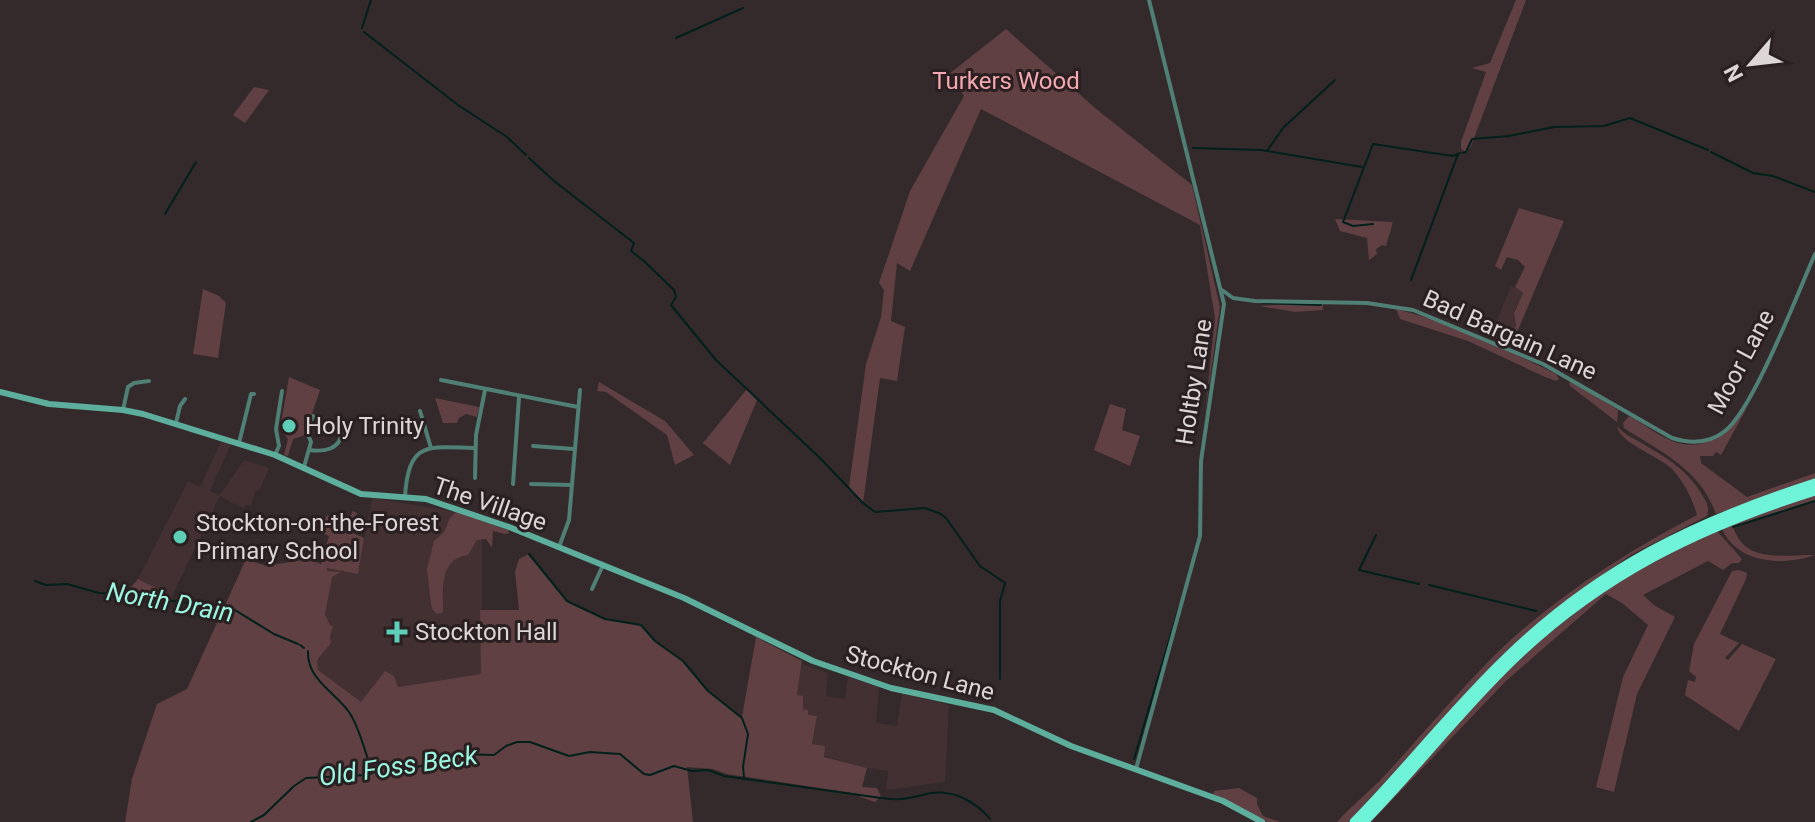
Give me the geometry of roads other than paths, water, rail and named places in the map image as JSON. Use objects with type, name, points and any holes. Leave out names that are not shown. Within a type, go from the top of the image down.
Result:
[{"type":"highway","points":[[1354,822],[1505,658],[1577,597],[1669,540],[1749,504],[1815,483]]},
{"type":"highway","points":[[1364,822],[1511,662],[1581,603],[1633,568],[1710,528],[1750,511],[1815,491]]},
{"type":"street","name":"Holtby Lane","points":[[1136,769],[1200,536],[1201,461],[1224,304],[1149,0]]},
{"type":"street","name":"Moor Lane","points":[[1625,411],[1682,441],[1702,441],[1725,431],[1740,413],[1763,370],[1815,254]]},
{"type":"street","points":[[1220,288],[1233,298],[1224,304]]},
{"type":"street","name":"Bad Bargain Lane","points":[[1233,298],[1367,303],[1413,310],[1543,364],[1625,411]]},
{"type":"street","points":[[441,380],[578,407]]},
{"type":"street","points":[[128,387],[149,381]]},
{"type":"street","points":[[140,382],[141,389]]},
{"type":"street","points":[[121,383],[128,387]]},
{"type":"street","points":[[123,410],[128,387]]},
{"type":"street","points":[[475,478],[475,448],[485,390]]},
{"type":"street","points":[[559,547],[569,520],[580,390]]},
{"type":"street","points":[[275,455],[279,446],[276,429],[282,391]]},
{"type":"street","name":"The Village","points":[[0,392],[54,405],[123,410],[239,443],[304,467],[364,495],[405,496],[453,507],[660,588]]},
{"type":"street","points":[[239,443],[252,394]]},
{"type":"street","points":[[513,484],[519,397]]},
{"type":"street","points":[[176,425],[185,399]]},
{"type":"street","points":[[420,411],[431,448]]},
{"type":"street","points":[[304,467],[311,442],[307,432],[313,416]]},
{"type":"street","points":[[309,450],[321,452],[334,447],[345,432],[335,431]]},
{"type":"street","points":[[533,446],[574,449]]},
{"type":"street","points":[[405,496],[410,463],[431,448],[475,448]]},
{"type":"street","points":[[531,484],[572,485]]},
{"type":"street","points":[[592,589],[603,565]]},
{"type":"street","name":"Stockton Lane","points":[[660,588],[834,669],[911,693],[994,710],[1050,738],[1223,801],[1262,822]]},
{"type":"waterway","points":[[362,28],[371,0]]},
{"type":"waterway","points":[[676,38],[743,8]]},
{"type":"waterway","points":[[364,32],[458,105],[507,137],[526,155]]},
{"type":"waterway","points":[[1267,151],[1283,128],[1335,80]]},
{"type":"waterway","points":[[1463,153],[1472,139],[1554,127],[1604,126],[1630,118],[1708,150]]},
{"type":"waterway","points":[[1373,224],[1353,226],[1343,222],[1373,144],[1453,156],[1460,153]]},
{"type":"waterway","points":[[1193,148],[1261,150],[1362,167]]},
{"type":"waterway","points":[[1711,152],[1753,173],[1773,176],[1815,192]]},
{"type":"waterway","points":[[1411,280],[1458,154]]},
{"type":"waterway","points":[[529,158],[634,243],[631,251],[674,290],[676,297],[671,305],[716,360],[863,503],[875,512],[925,508],[941,514],[980,566],[1005,583],[1000,601],[1000,679]]},
{"type":"waterway","points":[[165,214],[196,162]]},
{"type":"waterway","points":[[1263,303],[1321,305]]},
{"type":"waterway","points":[[1733,527],[1815,501]]},
{"type":"waterway","points":[[1376,535],[1359,570],[1419,584]]},
{"type":"waterway","points":[[529,554],[567,601],[605,619],[641,625],[655,641],[683,661],[708,691],[742,718],[748,734],[744,777]]},
{"type":"waterway","name":"North Drain","points":[[35,581],[46,585],[67,584],[99,593],[140,594],[162,600],[230,607],[274,634],[298,644]]},
{"type":"waterway","points":[[1429,585],[1536,611]]},
{"type":"waterway","points":[[1134,759],[1179,607]]},
{"type":"waterway","points":[[300,645],[304,648]]},
{"type":"waterway","points":[[308,651],[317,678],[353,718],[372,771]]},
{"type":"waterway","name":"Old Foss Beck","points":[[251,822],[264,815],[306,778],[368,775],[388,765],[410,768],[456,754],[494,755],[517,742],[530,742],[569,756],[590,752],[620,754],[644,774],[650,775],[674,766],[881,798]]},
{"type":"waterway","name":"Old Foss Beck","points":[[883,798],[953,794],[975,805],[990,819]]},
{"type":"place","name":"Holy Trinity","points":[[289,426]]},
{"type":"place","name":"Stockton-on-the-Forest Primary School","points":[[180,537]]},
{"type":"place","name":"Stockton Hall","points":[[397,632]]},
{"type":"park label","name":"Turkers Wood","points":[[1006,81]]}]
